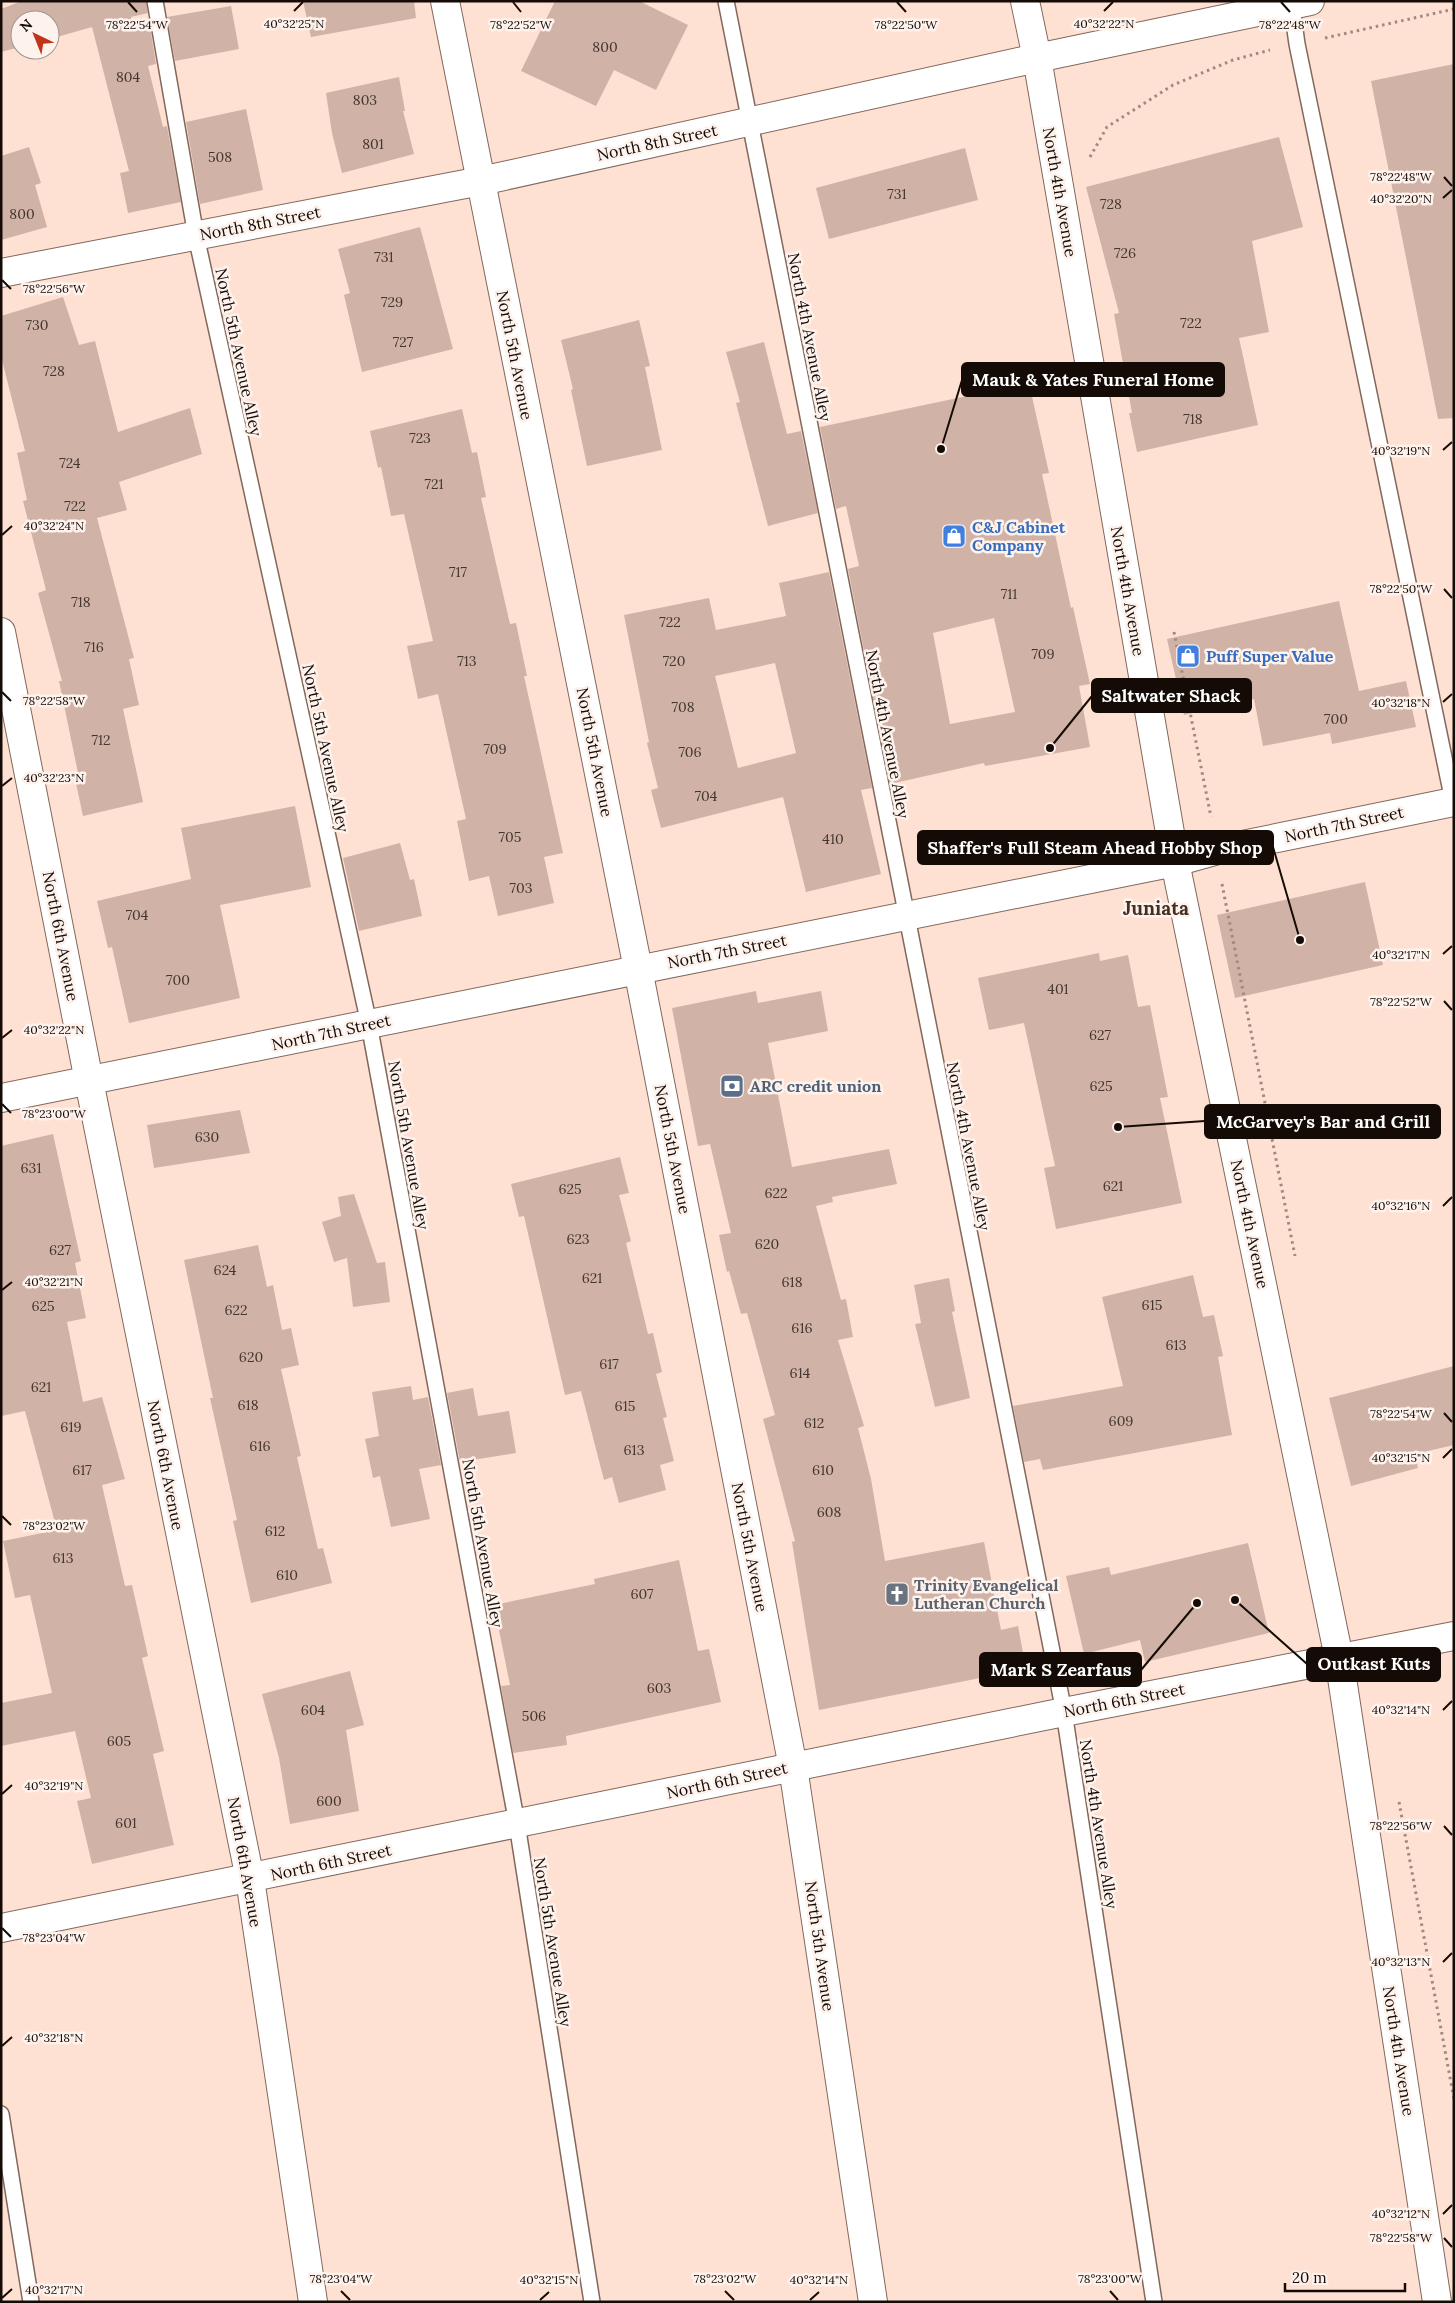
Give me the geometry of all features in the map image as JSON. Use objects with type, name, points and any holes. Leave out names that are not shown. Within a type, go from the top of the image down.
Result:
[{"type":"street","name":"North 5th Avenue","points":[[446,1],[638,969],[793,1767],[873,2302]]},
{"type":"street","name":"North 4th Avenue","points":[[1025,1],[1037,58],[1175,862],[1339,1658],[1437,2302]]},
{"type":"street","name":"North 8th Street","points":[[1,273],[481,181],[1298,2]]},
{"type":"street","name":"North 6th Avenue","points":[[1,632],[89,1082],[250,1879],[313,2302]]},
{"type":"street","name":"North 7th Street","points":[[1,1098],[89,1082],[638,969],[1175,862],[1218,850],[1453,804]]},
{"type":"street","name":"North 6th Street","points":[[1,1928],[250,1879],[1064,1712],[1454,1636]]},
{"type":"lane","name":"North 5th Avenue Alley","points":[[155,1],[196,236],[369,1024],[517,1824],[592,2302]]},
{"type":"lane","name":"North 4th Avenue Alley","points":[[726,1],[1064,1712],[1154,2302]]},
{"type":"lane","points":[[1298,2],[1297,44],[1453,804]]},
{"type":"lane","points":[[1,2114],[31,2302]]},
{"type":"path","points":[[1088,160],[1107,127],[1173,86],[1233,60],[1454,9]]},
{"type":"path","points":[[1173,627],[1218,850],[1224,902],[1296,1264]]},
{"type":"path","points":[[1398,1796],[1454,2099]]},
{"type":"building","points":[[22,1],[146,1],[148,13],[131,17],[132,23],[149,20],[156,64],[148,66],[163,127],[167,126],[181,202],[128,213],[120,173],[129,171],[92,27],[60,36],[60,10],[10,10],[10,50],[1,52],[1,9]]},
{"type":"building","points":[[303,1],[414,1],[416,18],[311,37]]},
{"type":"building","points":[[555,1],[639,1],[688,25],[656,90],[614,70],[596,106],[521,71]]},
{"type":"building","points":[[231,6],[239,49],[175,61],[167,17]]},
{"type":"building","points":[[1454,64],[1454,418],[1438,419],[1371,81]]},
{"type":"building","points":[[399,77],[405,111],[403,111],[414,154],[342,173],[332,133],[326,93]]},
{"type":"building","points":[[246,109],[263,190],[200,204],[186,122]]},
{"type":"building","points":[[1279,137],[1303,227],[1252,241],[1269,332],[1239,338],[1258,425],[1137,452],[1114,314],[1119,313],[1086,187]]},
{"type":"building","points":[[29,147],[41,183],[35,185],[47,227],[1,240],[1,156]]},
{"type":"building","points":[[965,148],[978,200],[829,239],[816,188]]},
{"type":"building","points":[[420,227],[453,349],[362,372],[344,295],[350,293],[338,249]]},
{"type":"building","points":[[63,297],[79,345],[95,341],[118,432],[190,408],[202,454],[119,482],[127,510],[97,518],[134,658],[129,659],[139,705],[123,709],[143,802],[83,816],[74,774],[78,773],[59,681],[62,681],[38,593],[46,590],[23,501],[27,500],[17,453],[25,451],[1,356],[1,316]]},
{"type":"building","points":[[639,320],[650,366],[645,367],[662,450],[587,466],[571,390],[573,389],[561,340]]},
{"type":"building","points":[[764,342],[787,434],[801,431],[818,513],[768,526],[736,403],[740,402],[726,352]]},
{"type":"building","points":[[1029,383],[1049,473],[1042,474],[1071,608],[1073,607],[1090,684],[1079,686],[1090,747],[985,766],[984,763],[890,784],[848,569],[859,566],[846,506],[836,509],[820,427]],"holes":[[[994,618],[1015,712],[950,724],[933,633]]]},
{"type":"building","points":[[462,409],[472,453],[477,452],[486,497],[481,498],[510,624],[516,623],[527,676],[524,676],[563,853],[544,857],[554,903],[498,916],[489,876],[469,881],[457,821],[466,819],[438,694],[418,699],[407,646],[433,641],[404,514],[391,516],[381,467],[378,468],[370,431]]},
{"type":"building","points":[[829,572],[872,788],[861,790],[881,874],[806,892],[783,797],[661,828],[651,790],[658,788],[647,743],[649,742],[624,615],[709,598],[716,630],[786,616],[779,583]],"holes":[[[775,663],[796,753],[738,768],[715,676]]]},
{"type":"building","points":[[1339,601],[1359,691],[1406,681],[1416,727],[1332,744],[1330,733],[1263,746],[1254,699],[1184,715],[1167,639]]},
{"type":"building","points":[[295,806],[311,887],[220,905],[240,998],[129,1023],[112,947],[108,948],[97,901],[191,879],[181,828]]},
{"type":"building","points":[[400,843],[410,880],[414,879],[422,916],[359,931],[343,858]]},
{"type":"building","points":[[1365,882],[1383,965],[1235,998],[1217,915]]},
{"type":"building","points":[[1099,953],[1100,961],[1128,955],[1138,1007],[1150,1005],[1168,1097],[1160,1098],[1182,1203],[1056,1229],[1044,1168],[1055,1166],[1024,1023],[989,1030],[978,978]]},
{"type":"building","points":[[756,991],[758,1003],[821,991],[828,1031],[768,1043],[792,1167],[889,1149],[897,1184],[832,1197],[833,1202],[816,1206],[841,1300],[846,1299],[853,1337],[838,1340],[864,1426],[858,1428],[871,1479],[885,1561],[984,1542],[1001,1630],[1018,1626],[1026,1669],[819,1710],[792,1542],[795,1541],[763,1419],[775,1415],[747,1313],[741,1314],[729,1271],[727,1272],[719,1235],[731,1233],[710,1144],[698,1146],[672,1008]]},
{"type":"building","points":[[240,1110],[250,1153],[154,1168],[147,1125]]},
{"type":"building","points":[[53,1134],[81,1261],[75,1263],[86,1318],[67,1322],[83,1402],[102,1397],[125,1479],[102,1485],[125,1586],[132,1585],[148,1656],[142,1658],[164,1751],[153,1754],[174,1845],[92,1864],[77,1801],[91,1798],[75,1731],[1,1746],[1,1703],[52,1693],[30,1595],[15,1598],[3,1541],[57,1530],[25,1411],[1,1416],[1,1146]]},
{"type":"building","points":[[620,1157],[629,1193],[619,1195],[631,1241],[626,1243],[648,1334],[653,1333],[662,1372],[656,1374],[667,1417],[663,1418],[674,1461],[660,1465],[666,1490],[619,1503],[612,1477],[604,1480],[581,1391],[565,1395],[524,1216],[519,1217],[511,1184]]},
{"type":"building","points":[[354,1194],[377,1263],[385,1262],[390,1302],[353,1307],[347,1258],[334,1262],[322,1222],[341,1216],[338,1197]]},
{"type":"building","points":[[258,1245],[267,1287],[273,1285],[282,1330],[291,1328],[299,1365],[281,1369],[301,1456],[297,1457],[318,1549],[323,1548],[332,1583],[251,1603],[233,1521],[237,1520],[210,1398],[213,1398],[184,1260]]},
{"type":"building","points":[[1193,1275],[1203,1317],[1214,1315],[1223,1356],[1218,1357],[1232,1435],[1043,1470],[1040,1459],[1024,1462],[1013,1406],[1123,1386],[1102,1297]]},
{"type":"building","points":[[949,1278],[955,1311],[952,1312],[970,1398],[935,1407],[915,1324],[921,1323],[914,1285]]},
{"type":"building","points":[[1454,1366],[1454,1445],[1415,1454],[1418,1468],[1351,1486],[1329,1398]]},
{"type":"building","points":[[411,1386],[413,1400],[428,1397],[441,1465],[419,1469],[430,1519],[391,1527],[380,1476],[373,1478],[365,1439],[379,1436],[372,1392]]},
{"type":"building","points":[[473,1388],[478,1416],[509,1411],[516,1453],[460,1462],[447,1393]]},
{"type":"building","points":[[1248,1543],[1269,1633],[1145,1662],[1140,1640],[1084,1654],[1066,1576],[1109,1567],[1111,1575]]},
{"type":"building","points":[[679,1560],[698,1651],[709,1649],[721,1702],[566,1736],[567,1745],[513,1753],[501,1686],[510,1685],[494,1605],[595,1584],[594,1579]]},
{"type":"building","points":[[350,1671],[364,1725],[346,1730],[359,1811],[290,1824],[279,1758],[262,1694]]},
{"type":"place","name":"Mauk & Yates Funeral Home","points":[[941,449]]},
{"type":"place","name":"C&J Cabinet Company","points":[[954,536]]},
{"type":"place","name":"Puff Super Value","points":[[1188,656]]},
{"type":"place","name":"Saltwater Shack","points":[[1050,748]]},
{"type":"place","name":"Shaffer's Full Steam Ahead Hobby Shop","points":[[1300,940]]},
{"type":"place","name":"ARC credit union","points":[[732,1086]]},
{"type":"place","name":"McGarvey's Bar and Grill","points":[[1118,1127]]},
{"type":"place","name":"Trinity Evangelical Lutheran Church","points":[[897,1594]]},
{"type":"place","name":"Outkast Kuts","points":[[1235,1600]]},
{"type":"place","name":"Mark S Zearfaus","points":[[1197,1603]]},
{"type":"district","name":"Juniata","points":[[1156,908]]}]
